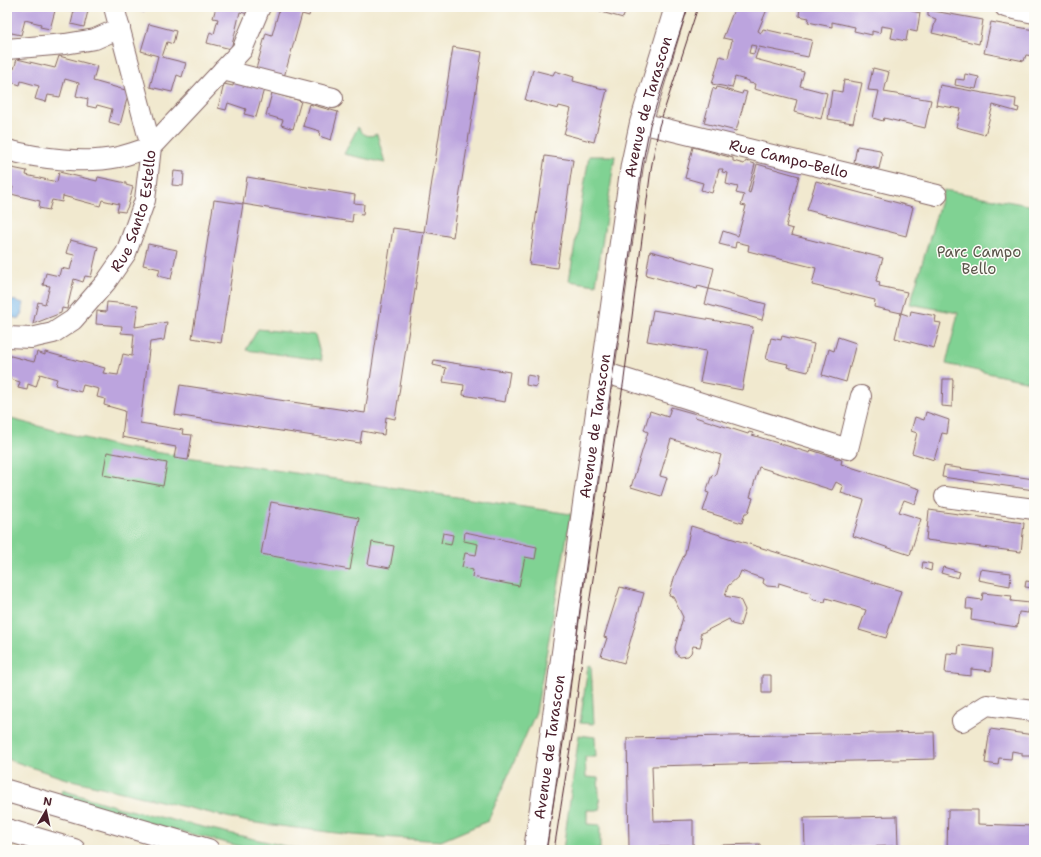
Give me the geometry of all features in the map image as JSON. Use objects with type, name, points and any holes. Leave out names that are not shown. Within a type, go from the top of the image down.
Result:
[{"type":"street","points":[[7,150],[36,158],[83,160],[118,157],[151,147],[114,7]]},
{"type":"street","name":"Rue Santo Estello","points":[[7,337],[30,338],[52,333],[73,320],[106,282],[126,253],[145,200],[151,147],[242,50],[260,7]]},
{"type":"street","name":"Avenue de Tarascon","points":[[535,850],[632,165],[641,123],[676,7]]},
{"type":"street","points":[[1005,7],[1034,13]]},
{"type":"street","points":[[7,49],[65,44],[96,38],[120,28]]},
{"type":"street","points":[[223,70],[333,98]]},
{"type":"street","name":"Rue Campo-Bello","points":[[641,123],[937,195]]},
{"type":"street","points":[[603,372],[848,449],[861,396]]},
{"type":"street","points":[[945,497],[1034,509]]},
{"type":"street","points":[[962,721],[987,705],[1034,711]]},
{"type":"street","points":[[7,791],[208,850]]},
{"type":"street","points":[[7,830],[74,850]]},
{"type":"green space","points":[[358,127],[368,136],[377,134],[385,163],[344,154]]},
{"type":"green space","points":[[589,156],[615,156],[596,285],[569,281]]},
{"type":"green space","name":"Parc Campo Bello","points":[[944,190],[1034,206],[1034,383],[946,364],[958,313],[910,304]]},
{"type":"green space","points":[[258,329],[315,335],[322,360],[246,350]]},
{"type":"green space","points":[[7,418],[120,447],[571,514],[536,712],[488,821],[441,841],[352,835],[248,822],[63,778],[7,759]]},
{"type":"green space","points":[[591,665],[594,724],[580,723],[588,666]]},
{"type":"green space","points":[[579,735],[595,737],[596,757],[585,757],[586,777],[598,778],[600,810],[587,810],[587,824],[600,825],[600,850],[563,850]]},
{"type":"green space","points":[[62,790],[121,808],[302,850],[255,850],[167,828],[60,797]]},
{"type":"water","points":[[7,299],[24,303],[20,319],[7,316]]},
{"type":"building","points":[[7,7],[56,7],[50,29],[40,27],[41,24],[25,20],[21,35],[7,32]]},
{"type":"building","points":[[62,7],[89,7],[84,27],[71,24],[74,11]]},
{"type":"building","points":[[129,7],[145,7],[144,12]]},
{"type":"building","points":[[216,7],[250,7],[248,14],[240,12],[231,49],[207,43],[210,32],[214,34],[218,19],[213,18]]},
{"type":"building","points":[[280,7],[311,7],[309,16],[302,14],[284,77],[256,69],[266,33],[272,35]]},
{"type":"building","points":[[583,7],[627,7],[623,18]]},
{"type":"building","points":[[735,7],[768,7],[758,31],[761,33],[763,29],[812,40],[808,57],[759,47],[755,59],[804,72],[800,86],[827,93],[821,119],[794,112],[797,100],[754,89],[755,84],[749,83],[749,81],[735,77],[732,88],[712,84],[720,56],[728,58],[732,40],[723,38]],"holes":[[[751,45],[756,46],[754,54],[749,53]]]},
{"type":"building","points":[[800,7],[913,7],[912,11],[920,13],[917,32],[908,30],[906,41],[891,38],[893,28],[881,26],[880,33],[872,31],[872,35],[854,31],[855,27],[832,22],[832,27],[808,22],[809,18],[799,16]]},
{"type":"building","points":[[928,10],[983,20],[979,44],[932,33],[936,19],[928,16]]},
{"type":"building","points":[[991,22],[1034,30],[1034,56],[1026,55],[1024,61],[984,53]]},
{"type":"building","points":[[149,24],[176,31],[173,44],[167,42],[162,57],[186,63],[182,77],[177,75],[172,92],[150,87],[158,56],[141,51]]},
{"type":"building","points":[[453,47],[482,52],[453,237],[424,232]]},
{"type":"building","points":[[59,56],[97,66],[93,81],[129,91],[120,125],[109,122],[112,109],[97,105],[96,108],[87,106],[88,99],[76,96],[79,83],[65,79],[60,97],[48,95],[46,102],[35,99],[39,86],[21,81],[20,85],[11,82],[7,93],[7,67],[14,69],[17,59],[55,68]]},
{"type":"building","points":[[873,68],[889,72],[884,92],[931,100],[925,128],[884,118],[883,121],[873,118],[879,91],[868,90]]},
{"type":"building","points":[[533,70],[553,75],[555,71],[574,77],[573,81],[607,90],[594,142],[564,134],[571,109],[559,106],[558,109],[525,100]]},
{"type":"building","points":[[965,74],[979,77],[976,89],[955,85],[956,79],[964,80]]},
{"type":"building","points":[[234,80],[264,89],[256,117],[244,114],[246,109],[228,103],[226,110],[218,108],[224,84],[233,86]]},
{"type":"building","points":[[844,80],[862,83],[853,123],[828,119],[832,90],[842,92]]},
{"type":"building","points":[[940,85],[1016,99],[1015,107],[1019,108],[1018,112],[993,105],[985,135],[956,127],[961,109],[936,105]]},
{"type":"building","points":[[717,87],[742,94],[743,91],[747,92],[736,131],[704,123],[713,88],[716,90]]},
{"type":"building","points":[[272,93],[301,101],[293,129],[281,125],[283,120],[266,115]]},
{"type":"building","points":[[309,104],[338,112],[331,140],[319,136],[320,131],[303,126]]},
{"type":"building","points":[[857,146],[880,150],[882,155],[879,169],[854,162]]},
{"type":"building","points":[[693,147],[733,158],[733,161],[744,164],[746,161],[755,164],[748,192],[750,193],[757,164],[799,176],[786,227],[793,229],[791,235],[883,258],[876,281],[880,282],[879,286],[907,292],[901,313],[874,307],[875,300],[812,285],[816,268],[748,251],[749,245],[736,242],[735,248],[719,244],[723,231],[738,236],[746,206],[741,205],[744,195],[736,193],[738,187],[726,184],[728,173],[722,172],[723,169],[719,169],[712,193],[701,190],[703,183],[685,178]]},
{"type":"building","points":[[545,156],[573,160],[557,268],[529,264]]},
{"type":"building","points":[[7,167],[27,171],[26,175],[57,182],[59,172],[97,181],[98,177],[126,183],[126,185],[133,187],[125,212],[117,211],[119,204],[102,200],[100,206],[63,196],[62,202],[52,200],[49,210],[39,208],[40,201],[11,194],[13,187],[7,186]]},
{"type":"building","points":[[174,171],[184,172],[183,186],[172,185]]},
{"type":"building","points":[[247,177],[355,195],[354,203],[364,204],[363,215],[353,214],[352,222],[243,204]]},
{"type":"building","points":[[816,181],[913,207],[906,236],[807,210]]},
{"type":"building","points":[[214,200],[243,204],[221,343],[192,338]]},
{"type":"building","points":[[393,228],[424,232],[395,419],[386,417],[384,435],[362,431],[360,443],[175,415],[180,385],[365,413]]},
{"type":"building","points":[[70,240],[98,247],[91,277],[85,276],[83,282],[74,279],[67,309],[62,308],[61,313],[33,324],[38,302],[45,304],[50,286],[43,285],[46,273],[59,276],[61,268],[70,270],[74,255],[66,253]]},
{"type":"building","points":[[148,244],[177,250],[171,279],[158,276],[160,269],[143,265]]},
{"type":"building","points":[[650,251],[714,268],[709,289],[698,286],[697,289],[646,275]]},
{"type":"building","points":[[709,289],[766,304],[762,320],[705,304]]},
{"type":"building","points":[[107,302],[138,305],[135,327],[167,322],[164,340],[150,342],[140,423],[183,430],[182,434],[192,435],[188,460],[174,458],[176,447],[122,437],[125,411],[104,405],[105,399],[97,397],[99,389],[83,385],[81,392],[55,385],[57,379],[40,374],[36,387],[28,384],[27,390],[18,388],[20,382],[7,378],[7,355],[34,362],[37,352],[45,355],[45,352],[105,368],[103,373],[118,375],[123,354],[132,356],[134,334],[121,333],[122,326],[96,324],[97,311],[106,312]]},
{"type":"building","points":[[653,310],[753,327],[742,390],[700,382],[706,351],[647,341]]},
{"type":"building","points":[[911,311],[936,316],[935,322],[941,323],[934,348],[895,338],[901,313],[910,316]]},
{"type":"building","points":[[782,336],[814,344],[808,372],[787,367],[788,364],[766,359],[771,338],[781,340]]},
{"type":"building","points":[[838,337],[856,343],[846,382],[822,375],[829,349],[834,351]]},
{"type":"building","points":[[434,360],[510,372],[505,402],[463,395],[464,385],[443,382],[446,368],[433,365]]},
{"type":"building","points":[[527,375],[538,377],[536,387],[526,385]]},
{"type":"building","points":[[943,379],[953,379],[952,407],[942,406]]},
{"type":"building","points":[[671,407],[696,414],[695,417],[748,434],[749,432],[753,433],[752,435],[810,453],[811,450],[842,460],[841,464],[920,489],[915,504],[904,500],[899,512],[921,519],[910,555],[853,536],[864,500],[841,493],[843,486],[836,482],[832,490],[759,467],[750,497],[753,498],[748,513],[745,513],[742,523],[703,511],[709,493],[706,492],[712,475],[715,476],[721,455],[671,439],[660,476],[667,478],[661,496],[631,487],[648,432],[644,430],[650,411],[668,417]]},
{"type":"building","points":[[926,412],[949,420],[947,434],[942,433],[934,460],[912,453],[917,433],[911,431],[915,417],[924,420]]},
{"type":"building","points":[[107,452],[167,463],[163,486],[103,475]]},
{"type":"building","points":[[944,466],[1034,479],[1034,490],[942,477]]},
{"type":"building","points":[[271,502],[359,518],[350,570],[261,554]]},
{"type":"building","points":[[929,510],[1024,523],[1021,552],[926,540]]},
{"type":"building","points":[[691,526],[901,591],[886,638],[859,630],[866,610],[826,598],[825,602],[814,600],[810,597],[811,593],[779,583],[778,587],[767,586],[763,583],[764,579],[741,571],[739,576],[728,586],[725,596],[740,599],[745,610],[740,626],[732,624],[729,619],[700,634],[702,639],[700,647],[693,646],[691,653],[688,656],[680,657],[676,654],[675,647],[683,617],[673,597],[669,596],[675,575],[685,553]]},
{"type":"building","points":[[465,532],[537,547],[535,559],[525,557],[519,586],[472,577],[473,570],[462,567],[465,553],[476,555],[478,544],[464,541]]},
{"type":"building","points":[[443,533],[453,535],[451,545],[441,543]]},
{"type":"building","points":[[372,542],[394,546],[390,568],[368,564]]},
{"type":"building","points":[[923,562],[932,564],[931,571],[922,568]]},
{"type":"building","points":[[943,567],[960,572],[958,578],[941,573]]},
{"type":"building","points":[[980,569],[1011,573],[1010,586],[978,580]]},
{"type":"building","points":[[1026,581],[1034,582],[1034,588],[1025,587]]},
{"type":"building","points":[[620,587],[644,593],[624,663],[601,656],[607,638],[604,637]]},
{"type":"building","points":[[983,593],[1012,596],[1011,601],[1030,603],[1028,613],[1019,612],[1017,627],[971,620],[972,609],[966,609],[967,598],[982,600]]},
{"type":"building","points":[[959,645],[993,649],[991,671],[971,669],[971,676],[945,673],[947,653],[958,654]]},
{"type":"building","points":[[762,675],[771,675],[771,693],[762,693]]},
{"type":"building","points":[[990,729],[1034,735],[1031,756],[1022,756],[1022,753],[1012,751],[1011,759],[999,758],[998,765],[985,763]]},
{"type":"building","points":[[934,732],[935,759],[652,766],[654,821],[693,820],[693,847],[629,847],[627,738]]},
{"type":"building","points":[[948,810],[978,810],[978,824],[1034,826],[1034,850],[947,850]]},
{"type":"building","points":[[897,816],[898,846],[805,848],[804,818]]},
{"type":"building","points":[[760,844],[760,850],[720,850],[720,845]]},
{"type":"tram line","points":[[546,850],[565,730],[580,609],[642,166],[650,125],[688,7]]},
{"type":"tram line","points":[[554,850],[573,730],[588,611],[624,379],[651,169],[659,126],[698,7]]}]
